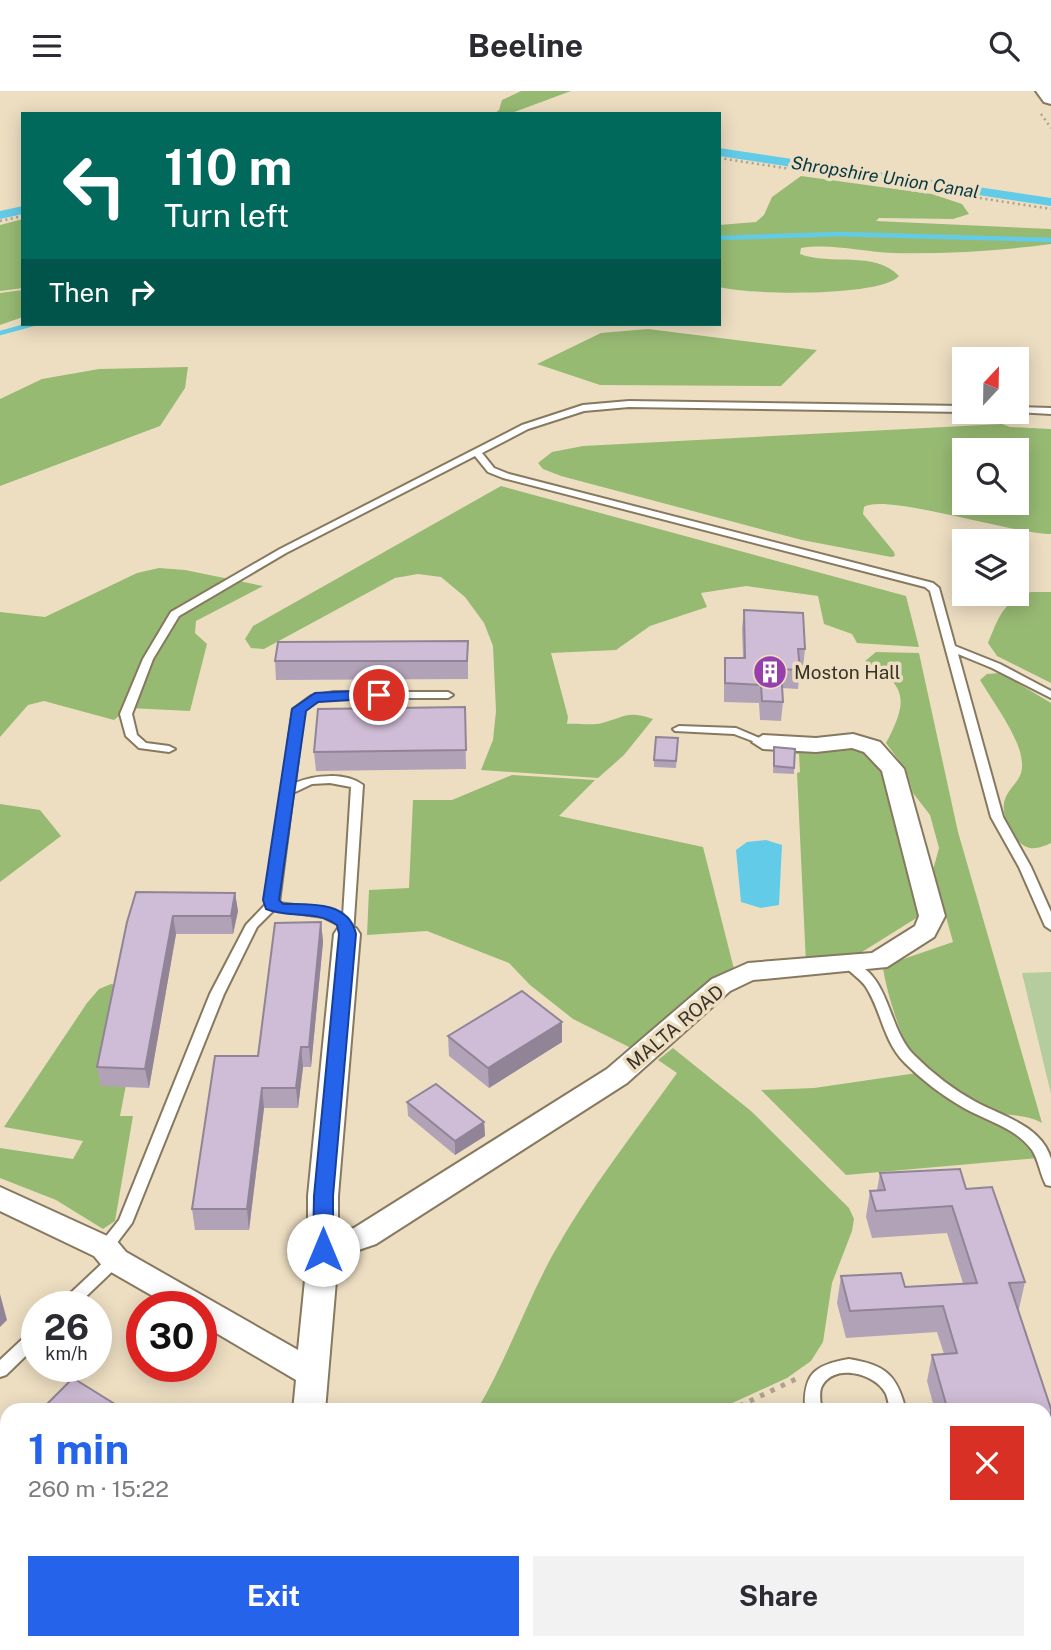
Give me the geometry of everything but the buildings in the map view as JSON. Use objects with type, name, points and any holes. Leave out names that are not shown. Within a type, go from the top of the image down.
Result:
[{"type":"highway","points":[[1046,91],[1051,98]]},
{"type":"street","name":"MALTA ROAD","points":[[323,1250],[365,1236],[617,1076],[721,985],[748,972],[878,961],[925,931],[932,916],[893,769],[872,747],[853,741],[816,745],[763,742]]},
{"type":"street","points":[[310,1403],[323,1250],[323,1196],[347,934]]},
{"type":"street","points":[[0,1198],[110,1254],[172,1291]]},
{"type":"street","points":[[217,1318],[312,1374]]},
{"type":"lane","points":[[169,749],[143,746],[132,736],[126,714],[148,659],[175,614],[282,551],[551,417],[583,408],[629,404],[952,409]]},
{"type":"lane","points":[[1029,410],[1051,411]]},
{"type":"lane","points":[[477,452],[491,470],[506,476],[929,585],[935,590],[997,817],[1025,867],[1051,926]]},
{"type":"lane","points":[[952,648],[996,666],[1051,695]]},
{"type":"lane","points":[[79,1291],[110,1254],[217,994],[252,925],[272,905],[299,709],[304,703],[334,695],[448,695]]},
{"type":"lane","points":[[679,729],[736,731],[763,742]]},
{"type":"lane","points":[[287,792],[296,784],[308,781],[346,781],[358,785],[360,790],[347,934]]},
{"type":"lane","points":[[272,905],[281,909],[321,910],[345,923],[347,934]]},
{"type":"lane","points":[[850,965],[864,972],[869,979],[894,1038],[906,1057],[968,1104],[1010,1124],[1035,1143],[1051,1181]]},
{"type":"lane","points":[[0,1370],[21,1350]]},
{"type":"lane","points":[[811,1403],[820,1375],[832,1368],[846,1366],[861,1367],[885,1379],[898,1403]]},
{"type":"path","points":[[721,158],[1051,209]]},
{"type":"path","points":[[0,221],[21,216]]},
{"type":"path","points":[[746,1403],[817,1369],[846,1366]]},
{"type":"green space","points":[[521,91],[571,91],[514,112],[496,112],[502,100]]},
{"type":"green space","points":[[801,176],[932,194],[962,204],[969,214],[953,219],[879,218],[876,221],[1051,229],[1051,244],[933,253],[801,248],[800,254],[812,257],[877,263],[899,276],[888,283],[842,291],[784,293],[721,287],[721,225],[756,222],[764,215],[772,197]]},
{"type":"green space","points":[[21,220],[21,288],[0,291],[0,225]]},
{"type":"green space","points":[[21,290],[21,318],[0,325],[0,293]]},
{"type":"green space","points":[[648,329],[817,350],[781,386],[600,385],[537,364],[601,333]]},
{"type":"green space","points":[[188,367],[185,388],[160,426],[0,486],[0,399],[42,379],[99,369]]},
{"type":"green space","points":[[1002,424],[1010,427],[1051,429],[1051,534],[897,505],[877,504],[864,507],[863,514],[894,552],[895,556],[891,557],[802,540],[561,476],[543,469],[538,463],[552,452],[583,446]]},
{"type":"green space","points":[[501,486],[906,596],[919,647],[857,643],[852,634],[824,624],[818,596],[746,586],[701,593],[707,607],[650,626],[616,650],[551,653],[568,717],[567,724],[598,724],[632,715],[653,719],[624,755],[598,778],[481,770],[493,740],[496,711],[493,646],[484,623],[465,597],[441,577],[418,574],[395,578],[264,649],[251,648],[245,639],[253,626]]},
{"type":"green space","points":[[159,568],[185,570],[263,586],[196,621],[195,633],[207,644],[190,711],[129,708],[114,720],[44,701],[28,705],[0,737],[0,612],[45,617],[137,573]]},
{"type":"green space","points":[[1051,592],[1051,683],[997,656],[988,643],[1003,611],[1007,606],[1029,606],[1029,593]]},
{"type":"green space","points":[[876,652],[919,653],[958,832],[1042,1123],[1027,1117],[992,1112],[969,1100],[914,1058],[900,1028],[883,966],[953,942],[933,870],[939,848],[930,815],[913,793],[906,770],[886,743],[901,704],[896,686],[865,661]]},
{"type":"green space","points":[[1001,673],[1051,703],[1051,843],[1038,848],[1024,846],[1013,835],[1004,813],[1005,799],[1022,771],[1021,756],[1009,728],[980,680],[987,674]]},
{"type":"green space","points":[[785,746],[870,753],[888,778],[918,917],[862,952],[806,964],[797,773],[800,772],[799,754],[778,753]]},
{"type":"green space","points":[[512,775],[595,780],[559,816],[703,847],[734,969],[639,1052],[573,1019],[530,985],[509,963],[427,931],[367,935],[369,890],[409,888],[413,800],[452,800]]},
{"type":"green space","points":[[0,804],[40,810],[61,836],[0,882]]},
{"type":"green space","points":[[1051,972],[1051,1094],[1022,973]]},
{"type":"green space","points":[[111,984],[121,986],[126,1085],[120,1116],[133,1116],[115,1221],[103,1229],[56,1200],[0,1178],[0,1148],[73,1159],[83,1141],[4,1127],[87,1003],[99,989]]},
{"type":"green space","points":[[673,1048],[751,1111],[849,1208],[854,1219],[852,1231],[832,1283],[823,1342],[811,1361],[787,1378],[732,1403],[481,1403],[542,1275],[566,1232],[677,1073],[658,1060]]},
{"type":"green space","points":[[917,1073],[966,1109],[1017,1135],[1038,1158],[846,1175],[761,1090],[814,1088]]},
{"type":"water","points":[[766,840],[782,845],[779,905],[761,908],[741,902],[736,850],[747,842]]},
{"type":"waterway","name":"Shropshire Union Canal","points":[[721,152],[1051,202]]},
{"type":"waterway","name":"Shropshire Union Canal","points":[[0,215],[21,210]]},
{"type":"waterway","points":[[721,238],[839,234],[1051,240]]},
{"type":"waterway","points":[[0,333],[26,326]]},
{"type":"place","name":"Moston Hall","points":[[770,672]]},
{"type":"route","points":[[323,1250],[323,1196],[347,934],[345,923],[334,915],[321,910],[281,909],[272,905],[271,900],[299,709],[304,703],[315,698],[334,695],[379,695]]}]
